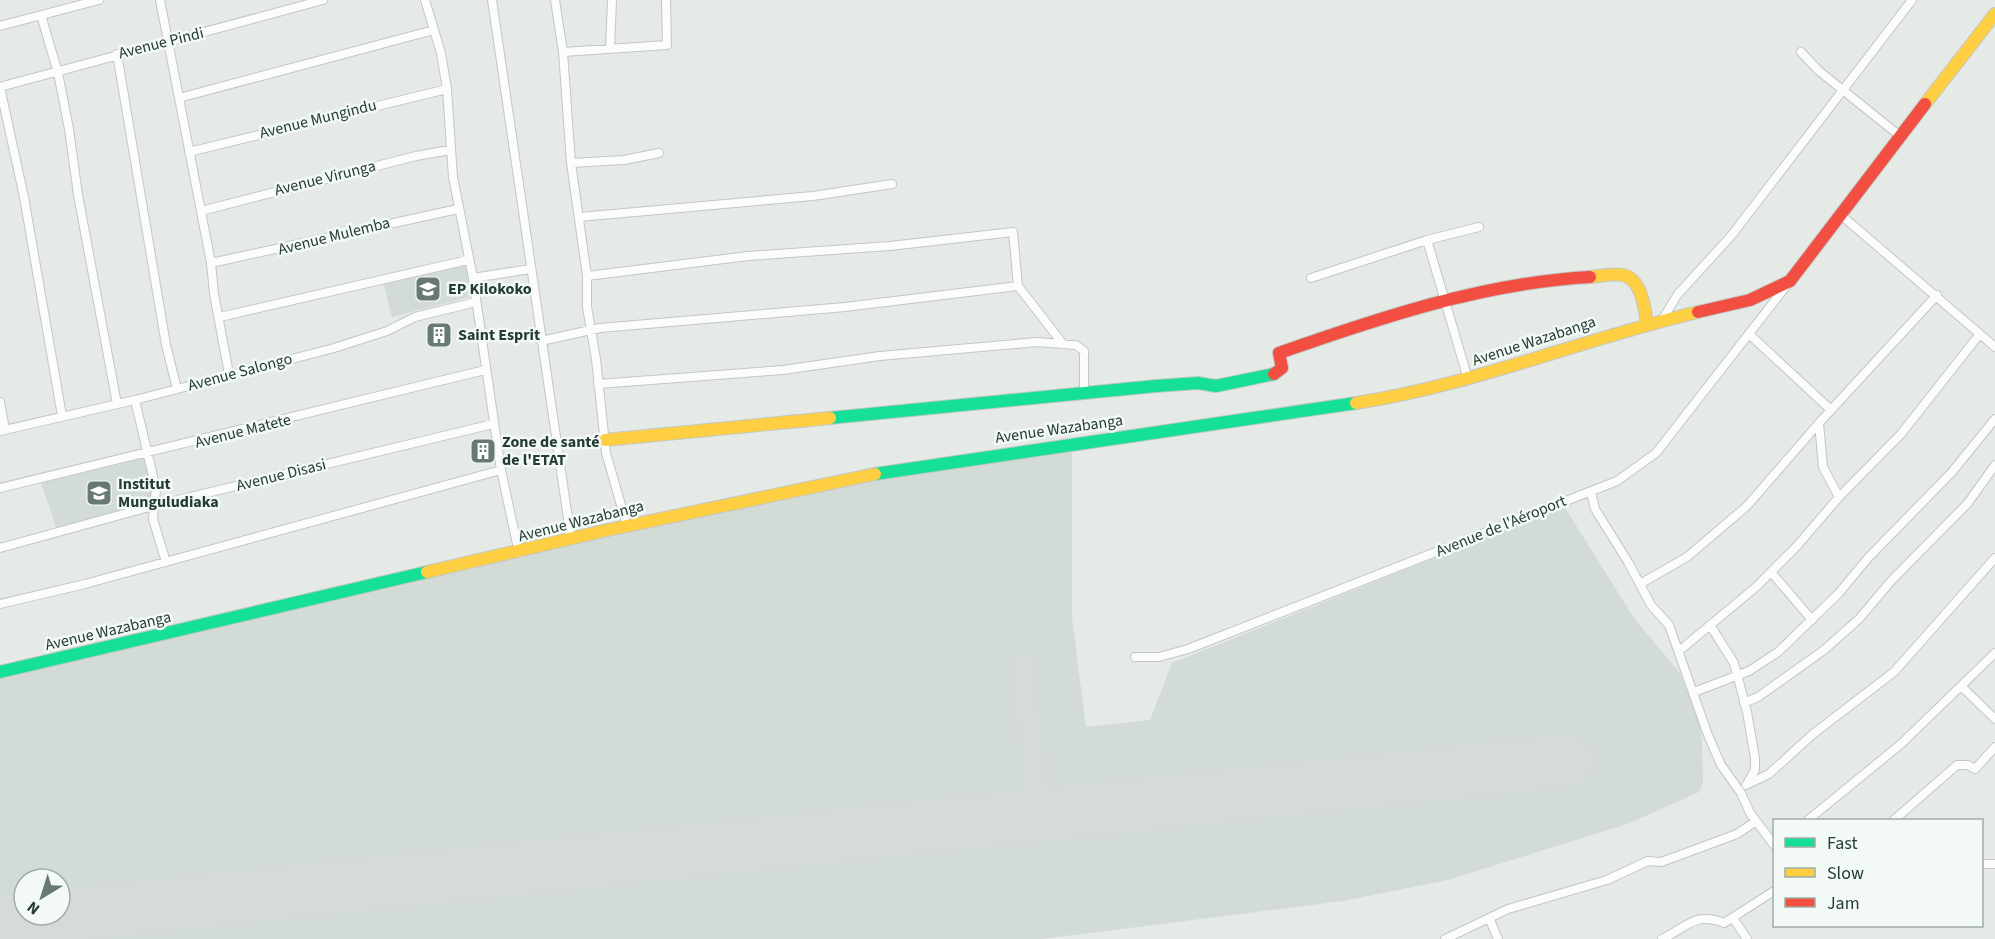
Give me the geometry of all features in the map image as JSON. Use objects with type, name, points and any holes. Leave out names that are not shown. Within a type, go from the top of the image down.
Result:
[{"type":"main road","name":"Avenue Wazabanga","points":[[0,672],[627,526],[864,476],[1361,402],[1468,379],[1647,324],[1750,300],[1790,280],[1900,136],[1991,28],[1995,14]]},
{"type":"main road","points":[[605,440],[1084,395],[1156,386],[1198,383],[1216,386],[1259,378],[1281,370],[1279,353],[1349,328],[1444,302],[1552,279],[1624,275],[1634,282],[1645,305],[1647,324]]},
{"type":"street","points":[[0,26],[99,0]]},
{"type":"street","points":[[160,0],[211,263],[214,294],[229,374]]},
{"type":"street","name":"Avenue Pindi","points":[[0,87],[58,73],[168,40],[242,24],[323,0]]},
{"type":"street","points":[[425,0],[447,89],[450,150],[458,209],[473,278],[501,470],[519,552]]},
{"type":"street","points":[[492,0],[499,60],[523,197],[530,269],[571,539]]},
{"type":"street","points":[[555,0],[563,52],[571,163],[587,276],[587,307],[605,440],[612,480],[627,526]]},
{"type":"street","points":[[610,48],[612,0]]},
{"type":"street","points":[[563,52],[667,45],[666,0]]},
{"type":"street","points":[[1662,320],[1678,294],[1731,236],[1912,0]]},
{"type":"street","points":[[41,15],[58,73],[95,295],[117,404]]},
{"type":"street","points":[[179,98],[434,30]]},
{"type":"street","points":[[1801,52],[1843,91],[1900,136]]},
{"type":"street","points":[[117,54],[166,345],[177,389]]},
{"type":"street","points":[[0,87],[24,197],[62,416]]},
{"type":"street","name":"Avenue Mungindu","points":[[189,152],[447,89]]},
{"type":"street","name":"Avenue Virunga","points":[[201,211],[416,156],[450,150]]},
{"type":"street","points":[[571,163],[624,160],[659,153]]},
{"type":"street","points":[[579,217],[813,196],[892,184]]},
{"type":"street","name":"Avenue Mulemba","points":[[211,263],[458,209]]},
{"type":"street","points":[[1841,215],[1873,245],[1937,294],[1979,335],[1995,347]]},
{"type":"street","points":[[1311,278],[1427,240],[1479,227]]},
{"type":"street","points":[[587,276],[748,256],[879,247],[1013,232],[1018,286],[1063,344]]},
{"type":"street","points":[[1427,240],[1468,379]]},
{"type":"street","points":[[220,317],[468,260]]},
{"type":"street","points":[[473,278],[530,269]]},
{"type":"street","name":"Avenue de l'Aéroport","points":[[1134,657],[1159,657],[1188,649],[1617,481],[1656,453],[1790,280]]},
{"type":"street","points":[[542,341],[591,332],[600,328],[896,301],[1018,286]]},
{"type":"street","points":[[1640,584],[1687,557],[1747,506],[1937,294]]},
{"type":"street","name":"Avenue Salongo","points":[[3,430],[135,400],[334,348],[387,332],[415,317],[476,302]]},
{"type":"street","points":[[1749,334],[1831,410]]},
{"type":"street","points":[[1679,651],[1771,572],[1839,497],[1901,434],[1979,335]]},
{"type":"street","points":[[598,384],[783,370],[880,356],[1037,342],[1076,345],[1084,351],[1084,395]]},
{"type":"street","name":"Avenue Matete","points":[[0,488],[485,370]]},
{"type":"street","points":[[135,400],[156,489],[153,519],[166,562]]},
{"type":"street","points":[[0,402],[3,430]]},
{"type":"street","points":[[1694,692],[1737,676],[1765,662],[1812,620],[1952,472],[1995,419]]},
{"type":"street","points":[[1819,423],[1823,467],[1839,497]]},
{"type":"street","name":"Avenue Disasi","points":[[0,548],[153,506],[493,424]]},
{"type":"street","points":[[1744,704],[1758,697],[1824,650],[1859,619],[1891,581],[1968,503],[1995,465]]},
{"type":"street","points":[[0,604],[166,562],[501,470]]},
{"type":"street","points":[[1591,492],[1595,509],[1651,605],[1669,625],[1721,765],[1744,789],[1756,821],[1773,844]]},
{"type":"street","points":[[1744,789],[1768,774],[1813,734],[1894,672],[1995,558]]},
{"type":"street","points":[[1771,572],[1812,620]]},
{"type":"street","points":[[1710,625],[1734,663],[1744,704],[1755,758],[1755,770],[1744,789]]},
{"type":"street","points":[[1809,819],[1901,744],[1995,653]]},
{"type":"street","points":[[1961,686],[1995,719]]},
{"type":"street","points":[[1895,819],[1957,765],[1968,765],[1975,769],[1995,747]]},
{"type":"street","points":[[1445,939],[1490,920],[1508,909],[1607,880],[1648,861],[1661,862],[1737,834],[1756,821]]},
{"type":"street","points":[[1662,939],[1682,925],[1703,918],[1724,923],[1773,892]]},
{"type":"street","points":[[1733,918],[1747,939]]},
{"type":"street","points":[[1490,920],[1498,939]]},
{"type":"shaded area","name":"EP Kilokoko","points":[[464,262],[473,296],[392,317],[383,282]]},
{"type":"shaded area","points":[[1072,450],[1072,618],[1086,727],[1150,720],[1172,663],[1564,506],[1634,618],[1680,673],[1699,721],[1702,739],[1703,782],[1699,792],[1630,823],[1448,880],[1343,901],[1042,939],[0,939],[0,676],[866,477]]},
{"type":"shaded area","name":"Institut Munguludiaka","points":[[146,456],[153,495],[149,501],[143,505],[57,529],[40,480]]},
{"type":"taxiway","points":[[1022,663],[1039,815]]},
{"type":"runway","points":[[0,922],[1566,761]]},
{"type":"traffic: fast","points":[[830,418],[1156,386],[1198,383],[1216,386],[1274,374]]},
{"type":"traffic: fast","points":[[875,474],[1356,403]]},
{"type":"traffic: fast","points":[[0,672],[427,572]]},
{"type":"traffic: slow","points":[[1925,104],[1995,14]]},
{"type":"traffic: slow","points":[[1590,277],[1615,274],[1623,275],[1634,282],[1641,296],[1647,324]]},
{"type":"traffic: slow","points":[[1356,403],[1443,385],[1698,312]]},
{"type":"traffic: slow","points":[[605,440],[830,418]]},
{"type":"traffic: slow","points":[[427,572],[603,531],[875,474]]},
{"type":"traffic: jam","points":[[1698,312],[1750,300],[1790,281],[1925,104]]},
{"type":"traffic: jam","points":[[1274,374],[1282,368],[1279,353],[1393,315],[1510,286],[1590,277]]},
{"type":"place","name":"EP Kilokoko","points":[[428,289]]},
{"type":"place","name":"Saint Esprit","points":[[439,335]]},
{"type":"place","name":"Zone de santé de l'ETAT","points":[[483,451]]},
{"type":"place","name":"Institut Munguludiaka","points":[[99,493]]}]
